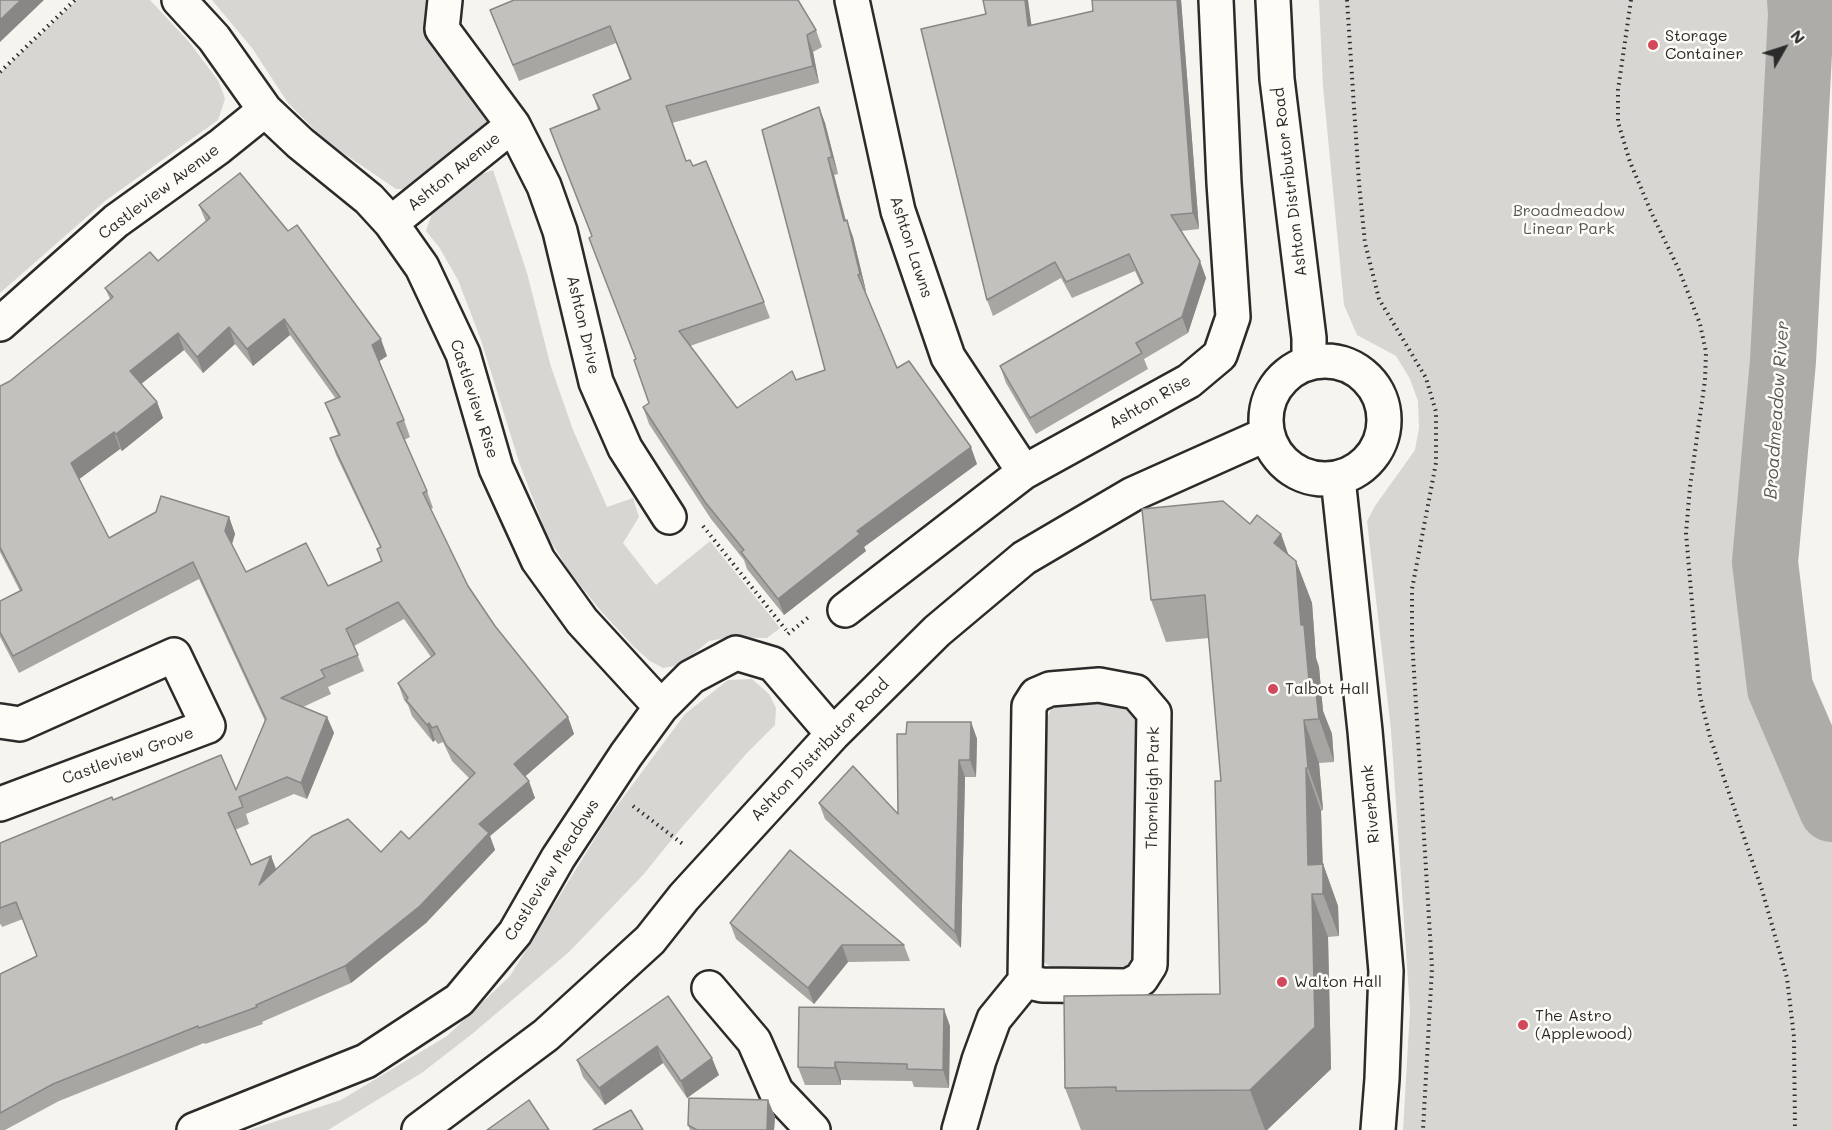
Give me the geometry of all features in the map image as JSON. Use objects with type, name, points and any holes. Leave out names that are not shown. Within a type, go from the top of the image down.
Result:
[{"type":"street","name":"Castleview Rise","points":[[179,0],[214,38],[265,110],[300,143],[369,199],[391,223],[422,267],[463,354],[496,468],[538,560],[582,621],[661,707]]},
{"type":"street","name":"Ashton Avenue","points":[[391,223],[513,125],[442,29],[445,0]]},
{"type":"street","name":"Ashton Lawns","points":[[852,0],[898,211],[948,357],[1024,472]]},
{"type":"street","name":"Ashton Rise","points":[[845,610],[1024,472],[1189,381],[1220,355],[1233,317],[1224,183],[1216,0]]},
{"type":"street","name":"Ashton Distributor Road","points":[[1273,0],[1277,79],[1309,338],[1309,363]]},
{"type":"street","name":"Castleview Avenue","points":[[0,324],[116,221],[219,147],[265,110]]},
{"type":"street","name":"Ashton Drive","points":[[513,125],[544,186],[560,231],[596,381],[625,448],[669,517]]},
{"type":"street","points":[[1328,361],[1346,365],[1363,375],[1375,389],[1383,406],[1384,425],[1380,443],[1370,459],[1355,471],[1338,478],[1319,479],[1302,474],[1286,465],[1267,434],[1266,416],[1270,398],[1280,383],[1293,371],[1309,363],[1328,361]]},
{"type":"street","name":"Ashton Distributor Road","points":[[419,1130],[546,1035],[650,940],[684,897],[832,734],[937,631],[1024,558],[1133,494],[1267,434]]},
{"type":"street","name":"Riverbank","points":[[1338,478],[1365,731],[1386,971],[1378,1130]]},
{"type":"street","name":"Castleview Meadows","points":[[194,1130],[366,1061],[459,1000],[515,933],[558,858],[661,707],[692,677],[736,653],[773,664]]},
{"type":"street","name":"Castleview Grove","points":[[0,721],[20,724],[174,655],[208,726],[0,804]]},
{"type":"street","points":[[773,664],[832,734]]},
{"type":"street","name":"Thornleigh Park","points":[[1099,686],[1136,692],[1154,713],[1150,965],[1142,979],[1128,986],[1042,985],[1024,981],[1029,706],[1036,695],[1050,689],[1099,686]]},
{"type":"street","points":[[959,1130],[979,1060],[994,1019],[1024,981]]},
{"type":"street","points":[[710,988],[754,1041],[776,1091],[813,1130]]},
{"type":"path","points":[[0,72],[75,0]]},
{"type":"path","points":[[1631,0],[1618,90],[1618,122],[1630,162],[1696,313],[1706,352],[1705,380],[1686,533],[1700,696],[1710,737],[1762,890],[1787,978],[1794,1037],[1795,1130]]},
{"type":"path","points":[[1348,1],[1365,243],[1379,299],[1426,378],[1436,412],[1437,463],[1412,589],[1412,639],[1432,968],[1423,1130]]},
{"type":"path","points":[[669,517],[688,506],[788,633]]},
{"type":"path","points":[[773,664],[777,642],[817,611],[845,610]]},
{"type":"path","points":[[606,785],[712,867]]},
{"type":"green space","points":[[77,0],[150,0],[190,43],[219,82],[225,99],[218,120],[105,201],[0,293],[0,73]]},
{"type":"green space","points":[[212,0],[431,0],[490,121],[487,127],[407,189],[396,189],[327,142],[288,103],[252,48]]},
{"type":"green space","name":"Broadmeadow Linear Park","points":[[1319,0],[1800,0],[1783,361],[1765,562],[1780,688],[1832,809],[1832,1130],[1403,1130],[1410,1010],[1391,730],[1367,521],[1415,450],[1419,428],[1418,401],[1410,379],[1396,356],[1357,335],[1344,305],[1323,86]]},
{"type":"green space","points":[[493,170],[527,273],[551,367],[573,430],[607,507],[633,498],[639,517],[623,543],[656,585],[710,541],[780,628],[767,638],[731,637],[709,641],[680,665],[663,668],[650,661],[634,647],[601,611],[570,573],[547,535],[520,465],[481,340],[458,280],[439,247],[426,231],[432,213],[482,174]]},
{"type":"green space","points":[[752,679],[769,694],[776,708],[775,725],[747,753],[643,875],[569,952],[423,1072],[328,1130],[249,1130],[341,1100],[447,1036],[510,976],[607,819],[685,714],[728,680]]},
{"type":"green space","points":[[1066,701],[1130,702],[1142,714],[1139,951],[1133,962],[1127,966],[1065,971],[1052,968],[1040,959],[1046,722],[1051,708],[1056,703]]},
{"type":"building","points":[[0,0],[21,0],[0,20]]},
{"type":"building","points":[[514,0],[798,0],[816,30],[807,35],[813,66],[666,106],[686,161],[690,160],[693,166],[706,161],[764,302],[679,331],[737,408],[792,371],[796,380],[825,370],[762,130],[819,107],[832,157],[828,158],[844,221],[847,220],[860,274],[858,275],[897,368],[909,361],[971,447],[857,531],[860,534],[778,599],[741,552],[744,550],[705,502],[643,407],[649,403],[634,360],[636,359],[589,238],[592,236],[550,129],[600,109],[593,95],[631,79],[610,26],[513,65],[490,10]]},
{"type":"building","points":[[983,0],[1025,0],[1028,26],[1093,11],[1092,0],[1177,0],[1193,213],[1171,215],[1200,261],[1182,317],[1136,343],[1142,353],[1030,418],[1000,366],[1143,283],[1129,254],[1066,282],[1055,262],[987,300],[921,29],[986,14]]},
{"type":"building","points":[[240,173],[288,231],[297,225],[381,339],[372,345],[404,420],[397,423],[427,491],[423,493],[468,586],[495,626],[568,717],[514,764],[529,781],[479,824],[489,833],[420,906],[345,966],[256,1005],[257,1007],[199,1028],[198,1026],[53,1084],[0,1113],[0,974],[37,956],[16,902],[0,908],[0,843],[112,797],[113,800],[221,755],[236,790],[266,719],[193,562],[13,656],[0,632],[0,601],[22,590],[0,547],[0,386],[10,381],[113,297],[105,288],[150,252],[158,261],[210,218],[199,205]],"holes":[[[284,319],[340,397],[325,403],[340,435],[330,438],[381,547],[377,549],[382,561],[328,586],[306,543],[246,572],[225,531],[229,517],[161,496],[156,512],[109,538],[71,463],[114,432],[116,434],[157,402],[130,371],[178,333],[197,357],[229,327],[247,349]],[[398,602],[435,654],[398,683],[408,698],[406,700],[427,725],[429,723],[432,728],[437,726],[446,745],[475,773],[409,839],[401,831],[381,852],[348,819],[312,836],[259,885],[271,856],[251,865],[228,813],[243,807],[239,797],[287,777],[301,783],[327,717],[281,698],[325,677],[321,670],[358,655],[346,629]]]},
{"type":"building","points":[[1223,501],[1250,524],[1257,515],[1281,534],[1274,543],[1296,561],[1301,625],[1304,625],[1310,692],[1316,692],[1319,719],[1304,720],[1308,768],[1306,768],[1308,865],[1323,864],[1323,894],[1312,894],[1315,1027],[1250,1090],[1116,1091],[1116,1087],[1065,1088],[1064,996],[1220,994],[1215,781],[1221,781],[1205,595],[1151,600],[1142,509]]},
{"type":"building","points":[[907,722],[971,722],[970,760],[959,760],[955,932],[819,803],[853,766],[898,814],[897,734],[906,734]]},
{"type":"building","points":[[790,850],[904,945],[842,945],[808,988],[730,923]]},
{"type":"building","points":[[668,996],[712,1058],[681,1081],[657,1046],[599,1088],[577,1060]]},
{"type":"building","points":[[799,1007],[944,1009],[943,1070],[907,1069],[907,1064],[835,1062],[835,1068],[798,1067]]},
{"type":"building","points":[[689,1098],[768,1100],[767,1130],[697,1130],[688,1125]]},
{"type":"building","points":[[529,1100],[549,1130],[487,1130]]},
{"type":"building","points":[[631,1110],[643,1130],[593,1130]]},
{"type":"waterway","name":"Broadmeadow River","points":[[1800,0],[1783,361],[1765,562],[1780,688],[1832,809]]},
{"type":"place","name":"Storage Container","points":[[1653,45]]},
{"type":"place","name":"Talbot Hall","points":[[1273,689]]},
{"type":"place","name":"Walton Hall","points":[[1282,982]]},
{"type":"place","name":"The Astro (Applewood)","points":[[1523,1025]]}]
